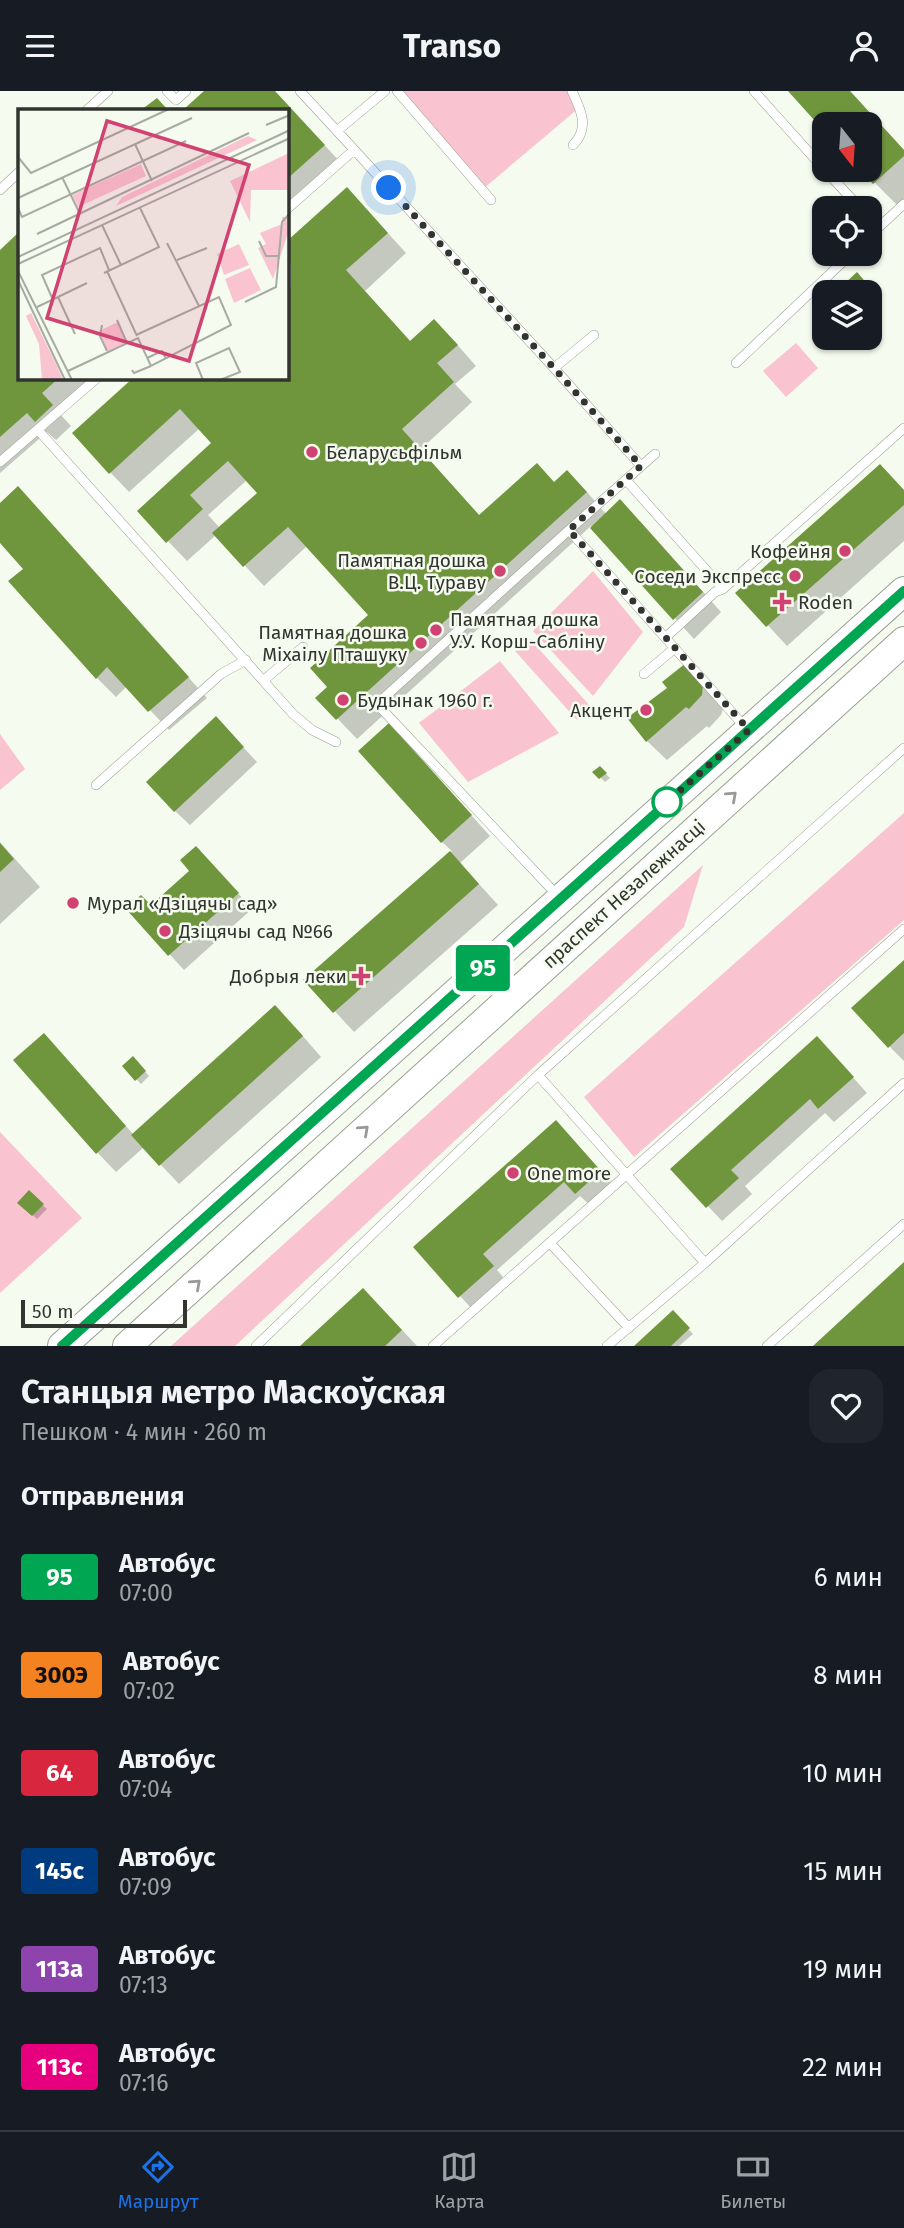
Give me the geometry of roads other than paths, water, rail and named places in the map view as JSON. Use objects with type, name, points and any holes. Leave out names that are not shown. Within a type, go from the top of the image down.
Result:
[{"type":"main road","name":"праспект Незалежнасці","points":[[62,1346],[904,591]]},
{"type":"main road","name":"праспект Незалежнасці","points":[[127,1346],[904,641]]},
{"type":"lane","points":[[88,109],[108,91]]},
{"type":"lane","points":[[167,91],[176,100],[186,91]]},
{"type":"lane","points":[[300,91],[641,466]]},
{"type":"lane","points":[[337,131],[385,91]]},
{"type":"lane","points":[[397,91],[491,200]]},
{"type":"lane","points":[[572,91],[584,116],[580,137],[573,145]]},
{"type":"lane","points":[[754,91],[812,155]]},
{"type":"lane","points":[[289,207],[354,150]]},
{"type":"lane","points":[[0,190],[18,173]]},
{"type":"lane","points":[[837,182],[849,196]]},
{"type":"lane","points":[[882,224],[903,206]]},
{"type":"lane","points":[[736,363],[837,266]]},
{"type":"lane","points":[[554,368],[594,335]]},
{"type":"lane","points":[[0,463],[95,380]]},
{"type":"lane","points":[[666,637],[904,428]]},
{"type":"lane","points":[[38,431],[293,714],[312,730],[336,741]]},
{"type":"lane","points":[[561,898],[377,704],[655,454]]},
{"type":"lane","points":[[626,480],[723,589]]},
{"type":"lane","points":[[569,530],[749,730]]},
{"type":"lane","points":[[264,680],[303,647]]},
{"type":"lane","points":[[645,674],[675,648]]},
{"type":"lane","points":[[96,785],[221,674],[246,660]]},
{"type":"lane","points":[[256,1346],[538,1075],[902,753]]},
{"type":"lane","points":[[433,1346],[904,929]]},
{"type":"lane","points":[[538,1075],[705,1263]]},
{"type":"lane","points":[[607,1346],[705,1263],[904,1083]]},
{"type":"lane","points":[[767,1346],[904,1224]]},
{"type":"lane","points":[[550,1243],[629,1328]]},
{"type":"place","name":"Беларусьфільм","points":[[312,452]]},
{"type":"place","name":"Кофейня","points":[[845,551]]},
{"type":"place","name":"Памятная дошка В.Ц. Тураву","points":[[500,571]]},
{"type":"place","name":"Соседи Экспресс","points":[[795,576]]},
{"type":"place","name":"Roden","points":[[782,602]]},
{"type":"place","name":"Памятная дошка У.У. Корш-Сабліну","points":[[436,630]]},
{"type":"place","name":"Памятная дошка Міхаілу Пташуку","points":[[421,643]]},
{"type":"place","name":"Будынак 1960 г.","points":[[343,700]]},
{"type":"place","name":"Акцент","points":[[646,710]]},
{"type":"place","name":"Мурал «Дзіцячы сад»","points":[[73,903]]},
{"type":"place","name":"Дзіцячы сад №66","points":[[165,931]]},
{"type":"place","name":"Добрыя леки","points":[[361,976]]},
{"type":"place","name":"One more","points":[[513,1173]]}]
